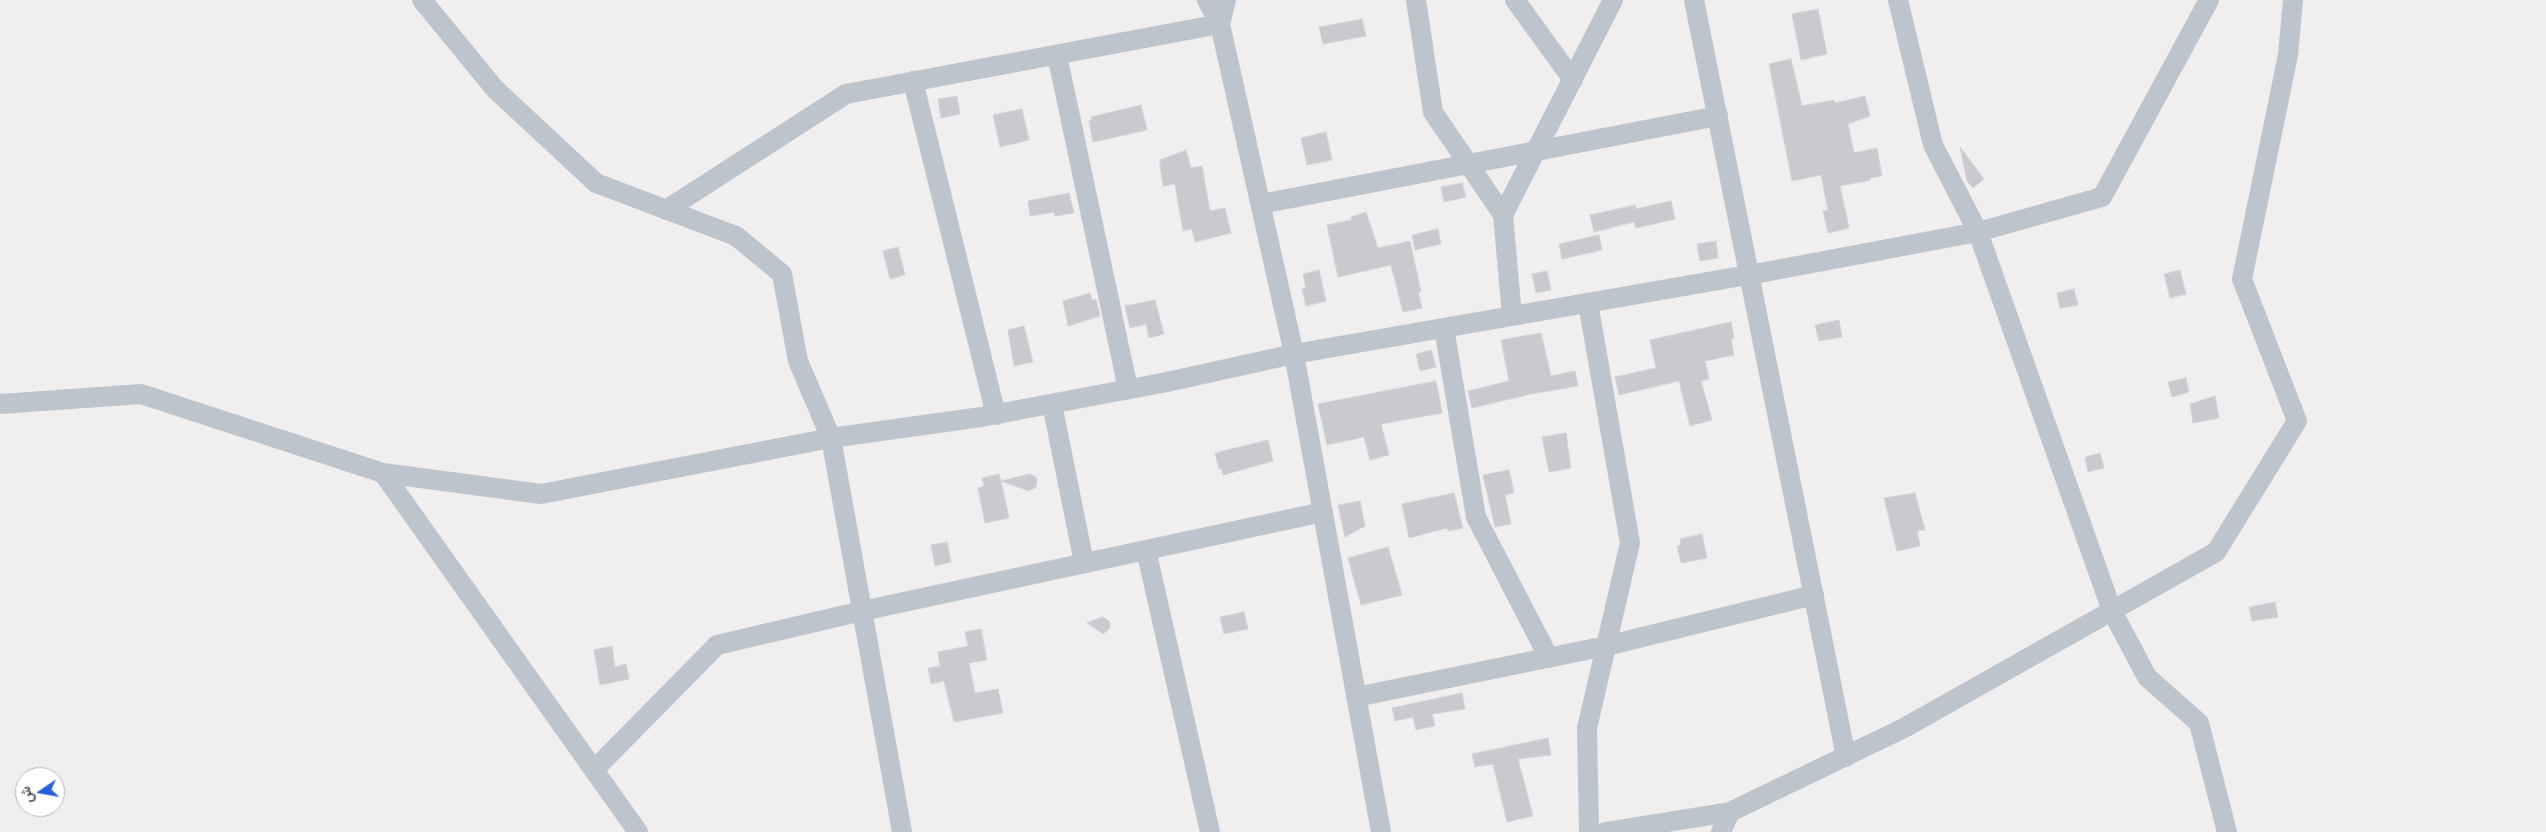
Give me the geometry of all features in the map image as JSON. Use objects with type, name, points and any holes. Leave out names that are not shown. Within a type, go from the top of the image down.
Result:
[{"type":"street","points":[[422,0],[495,89],[596,183],[736,236],[782,274],[798,361],[831,438],[902,832]]},
{"type":"street","points":[[1207,0],[1220,24],[1294,354],[1356,697],[1375,830]]},
{"type":"street","points":[[1220,24],[1226,0]]},
{"type":"street","points":[[1416,0],[1433,112],[1503,215],[1512,316]]},
{"type":"street","points":[[1516,0],[1573,80]]},
{"type":"street","points":[[1503,215],[1613,0]]},
{"type":"street","points":[[1694,0],[1751,275],[1846,757]]},
{"type":"street","points":[[1898,0],[1933,145],[1978,232],[2112,611],[2147,677],[2199,723],[2227,832]]},
{"type":"street","points":[[0,404],[141,394],[384,473],[540,494],[831,438],[996,415],[1294,354],[1751,275],[1978,232],[2102,197],[2209,0]]},
{"type":"street","points":[[1605,832],[1730,812],[1904,728],[2216,552],[2297,421],[2242,279],[2288,55],[2293,0]]},
{"type":"street","points":[[666,210],[846,94],[1220,24]]},
{"type":"street","points":[[1057,55],[1128,389]]},
{"type":"street","points":[[913,81],[996,415]]},
{"type":"street","points":[[1261,204],[1718,116]]},
{"type":"street","points":[[1588,303],[1630,543],[1587,728],[1589,832]]},
{"type":"street","points":[[1444,328],[1476,517],[1549,658]]},
{"type":"street","points":[[1052,404],[1084,563]]},
{"type":"street","points":[[384,473],[638,832]]},
{"type":"street","points":[[594,770],[717,645],[862,611],[1323,512]]},
{"type":"street","points":[[1146,550],[1210,832]]},
{"type":"street","points":[[1356,697],[1606,646],[1814,595]]},
{"type":"street","points":[[1721,832],[1730,812]]},
{"type":"building","points":[[1818,9],[1827,54],[1801,60],[1792,14]]},
{"type":"building","points":[[1362,19],[1366,36],[1323,44],[1319,27]]},
{"type":"building","points":[[1791,59],[1802,106],[1834,100],[1835,103],[1865,96],[1870,116],[1848,124],[1854,153],[1877,148],[1882,176],[1840,186],[1849,228],[1828,233],[1823,211],[1828,210],[1821,175],[1792,181],[1769,64]]},
{"type":"building","points":[[957,96],[960,114],[941,118],[938,99]]},
{"type":"building","points":[[1141,105],[1147,130],[1093,142],[1089,121],[1092,120],[1091,117]]},
{"type":"building","points":[[1022,109],[1029,140],[1000,147],[993,115]]},
{"type":"building","points":[[1326,132],[1332,160],[1307,165],[1301,138]]},
{"type":"building","points":[[1960,147],[1984,179],[1973,188],[1967,181]]},
{"type":"building","points":[[1186,150],[1191,168],[1202,166],[1210,211],[1225,208],[1231,233],[1195,242],[1192,229],[1183,231],[1175,184],[1163,186],[1160,160]]},
{"type":"building","points":[[1462,183],[1466,197],[1444,202],[1441,187]]},
{"type":"building","points":[[1069,193],[1074,213],[1055,216],[1054,212],[1030,216],[1028,201]]},
{"type":"building","points":[[1671,201],[1675,219],[1636,228],[1634,222],[1594,232],[1590,215],[1635,205],[1636,209]]},
{"type":"building","points":[[1366,212],[1378,248],[1410,241],[1421,292],[1418,292],[1422,308],[1403,312],[1391,265],[1338,277],[1327,225],[1352,220],[1351,217]]},
{"type":"building","points":[[1438,229],[1441,244],[1415,250],[1412,235]]},
{"type":"building","points":[[1599,235],[1602,250],[1562,259],[1559,244]]},
{"type":"building","points":[[1716,241],[1718,258],[1700,261],[1697,244]]},
{"type":"building","points":[[898,247],[905,275],[890,279],[883,251]]},
{"type":"building","points":[[1319,270],[1326,301],[1306,306],[1302,289],[1306,288],[1303,274]]},
{"type":"building","points":[[2180,270],[2186,294],[2170,298],[2164,274]]},
{"type":"building","points":[[1547,271],[1551,290],[1536,293],[1532,274]]},
{"type":"building","points":[[2074,289],[2078,305],[2060,308],[2057,293]]},
{"type":"building","points":[[1090,293],[1092,300],[1096,299],[1100,316],[1068,326],[1063,301]]},
{"type":"building","points":[[1155,300],[1164,334],[1149,338],[1146,324],[1130,328],[1125,306]]},
{"type":"building","points":[[1839,320],[1842,337],[1819,341],[1815,325]]},
{"type":"building","points":[[1731,322],[1734,338],[1731,339],[1734,355],[1705,361],[1709,379],[1701,381],[1712,420],[1690,426],[1679,381],[1619,395],[1615,377],[1656,368],[1650,340]]},
{"type":"building","points":[[1024,326],[1033,362],[1014,366],[1008,330]]},
{"type":"building","points":[[1541,333],[1551,376],[1575,371],[1578,386],[1531,394],[1472,408],[1468,391],[1509,381],[1501,340]]},
{"type":"building","points":[[1431,350],[1436,367],[1420,371],[1416,354]]},
{"type":"building","points":[[2186,378],[2189,392],[2172,397],[2168,382]]},
{"type":"building","points":[[1436,381],[1442,413],[1381,424],[1389,455],[1370,460],[1364,437],[1327,445],[1318,404]]},
{"type":"building","points":[[2215,396],[2219,418],[2193,423],[2190,404]]},
{"type":"building","points":[[1566,433],[1571,468],[1549,472],[1542,437]]},
{"type":"building","points":[[1268,440],[1273,461],[1223,475],[1221,468],[1219,469],[1215,453]]},
{"type":"building","points":[[2100,453],[2104,468],[2088,472],[2085,457]]},
{"type":"building","points":[[1509,470],[1514,493],[1505,495],[1511,524],[1495,527],[1483,475]]},
{"type":"building","points":[[999,474],[1009,518],[985,523],[978,488],[984,486],[982,478]]},
{"type":"building","points":[[1030,474],[1037,479],[1036,487],[1029,491],[1001,481]]},
{"type":"building","points":[[1454,493],[1463,528],[1448,531],[1447,528],[1409,538],[1402,504]]},
{"type":"building","points":[[1915,493],[1925,530],[1917,531],[1920,546],[1897,551],[1884,498]]},
{"type":"building","points":[[1360,501],[1365,526],[1345,537],[1338,505]]},
{"type":"building","points":[[1702,534],[1707,558],[1681,563],[1677,546],[1681,545],[1680,539]]},
{"type":"building","points":[[947,542],[951,562],[935,566],[931,545]]},
{"type":"building","points":[[1388,547],[1402,595],[1361,605],[1348,558]]},
{"type":"building","points":[[2275,602],[2278,617],[2252,621],[2249,607]]},
{"type":"building","points":[[1244,612],[1248,629],[1224,634],[1220,617]]},
{"type":"building","points":[[1102,617],[1109,621],[1110,625],[1109,629],[1103,634],[1087,623]]},
{"type":"building","points":[[981,629],[987,660],[969,663],[975,693],[998,689],[1003,713],[954,722],[944,681],[931,684],[928,668],[940,666],[938,652],[968,646],[965,632]]},
{"type":"building","points":[[612,646],[615,667],[626,664],[629,679],[600,685],[594,650]]},
{"type":"building","points":[[1462,693],[1465,709],[1432,714],[1435,726],[1416,730],[1413,717],[1395,721],[1392,708]]},
{"type":"building","points":[[1548,738],[1551,755],[1518,759],[1533,816],[1507,822],[1493,764],[1475,767],[1472,754]]}]
